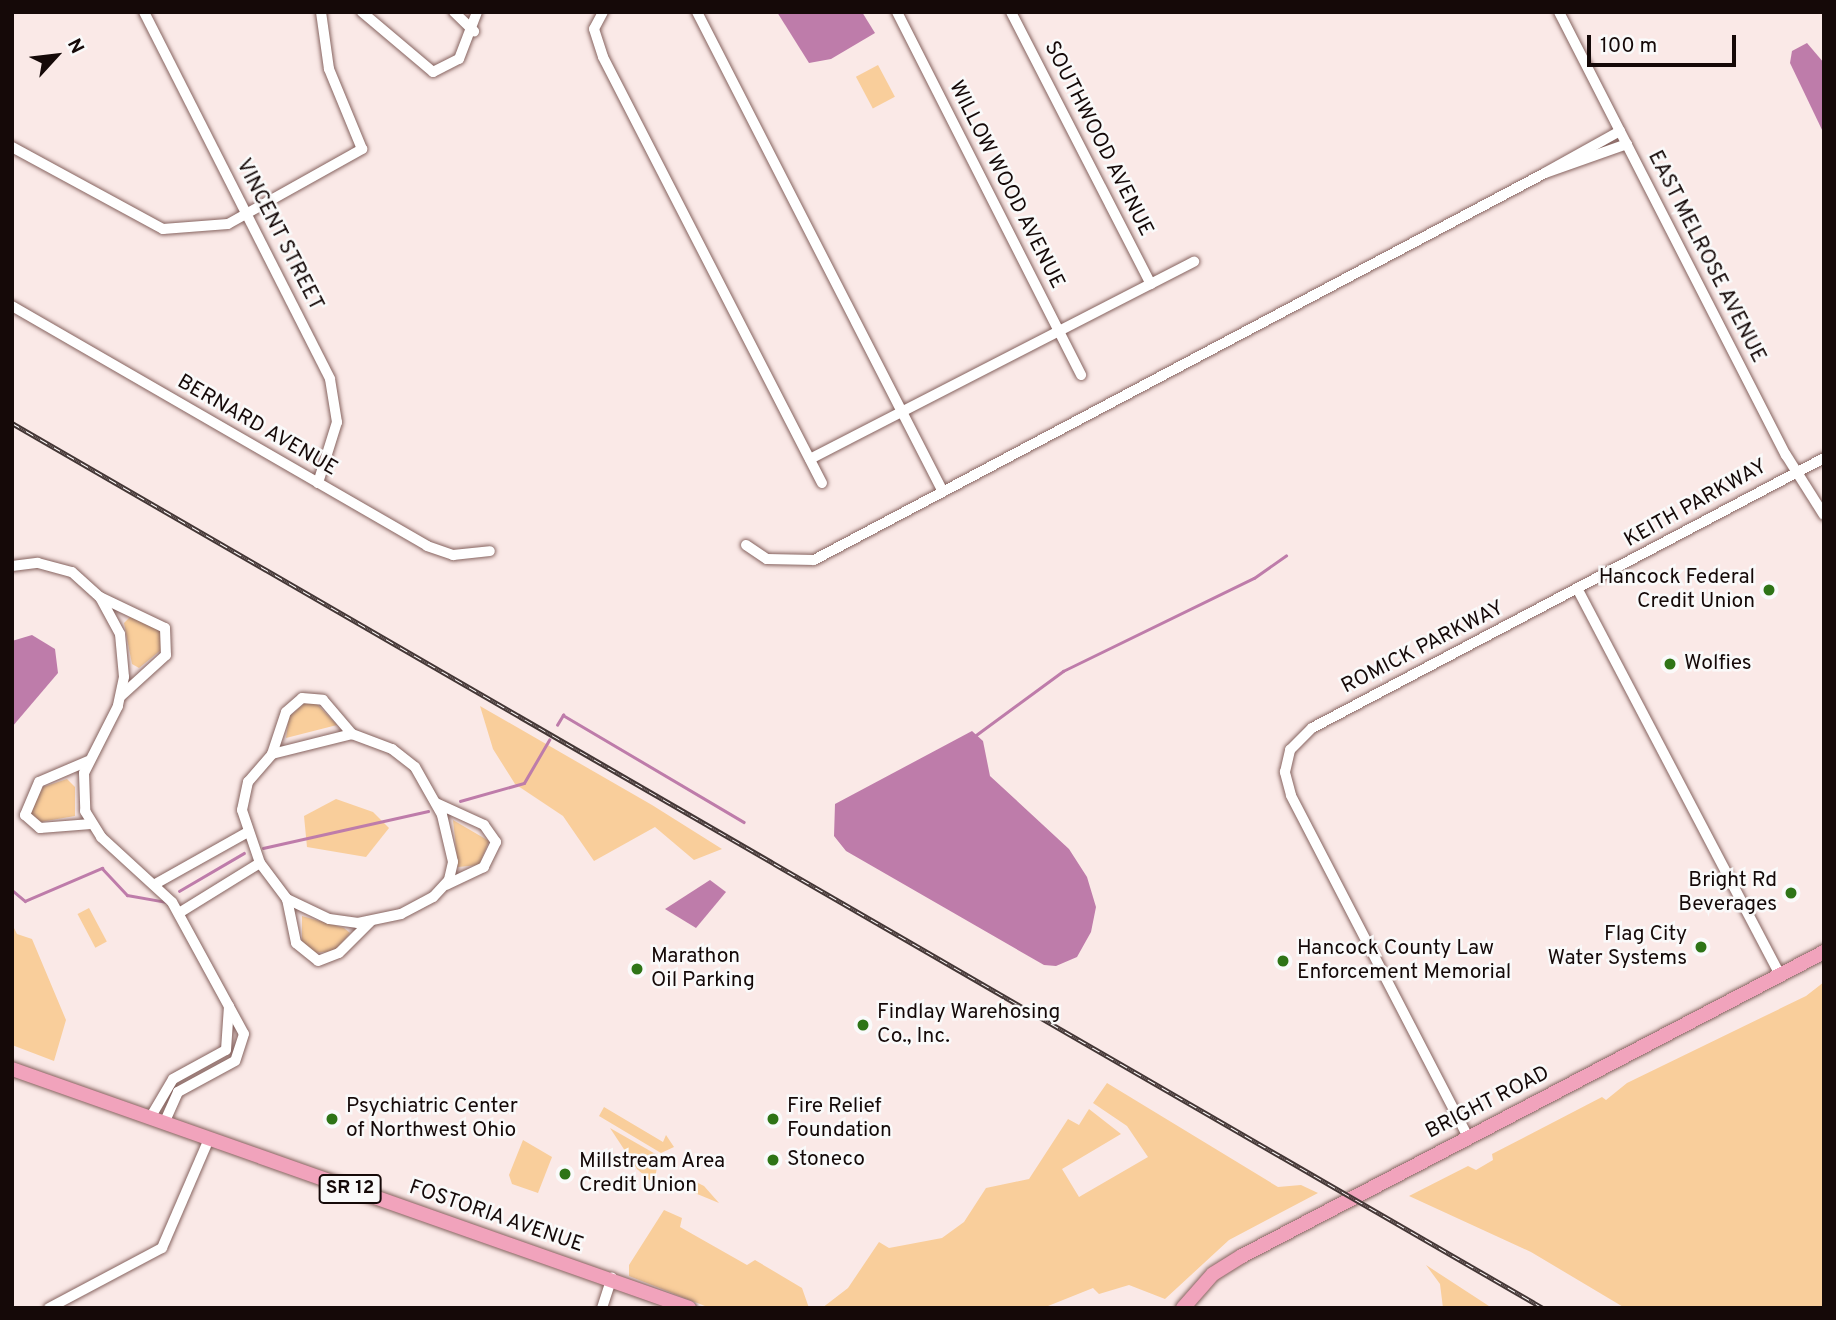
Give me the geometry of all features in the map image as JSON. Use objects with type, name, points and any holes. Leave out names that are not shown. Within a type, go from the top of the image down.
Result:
[{"type":"main road","name":"BRIGHT ROAD","points":[[1183,1308],[1213,1274],[1242,1256],[1824,952]]},
{"type":"main road","name":"FOSTORIA AVENUE","points":[[15,1073],[612,1278],[689,1308]]},
{"type":"street","name":"VINCENT STREET","points":[[144,12],[334,393],[336,436],[318,483]]},
{"type":"street","points":[[12,148],[163,229],[210,229],[247,215],[362,149],[330,69],[321,12]]},
{"type":"street","points":[[362,12],[433,72],[459,59],[474,31],[477,12]]},
{"type":"street","points":[[454,12],[474,31]]},
{"type":"street","points":[[603,12],[594,29],[603,57],[822,484]]},
{"type":"street","points":[[696,12],[943,492]]},
{"type":"street","name":"WILLOW WOOD AVENUE","points":[[897,12],[1081,374]]},
{"type":"street","name":"SOUTHWOOD AVENUE","points":[[1011,12],[1151,284]]},
{"type":"street","name":"EAST MELROSE AVENUE","points":[[1559,12],[1796,472],[1824,515]]},
{"type":"street","points":[[746,545],[767,559],[814,560],[1620,131]]},
{"type":"street","points":[[1545,173],[1627,144]]},
{"type":"street","points":[[810,459],[1194,262]]},
{"type":"street","name":"BERNARD AVENUE","points":[[12,306],[433,549],[469,556],[490,551]]},
{"type":"street","name":"KEITH PARKWAY","points":[[1578,590],[1824,458]]},
{"type":"street","points":[[12,566],[53,565],[84,580],[100,597],[123,648],[121,696]]},
{"type":"street","points":[[1578,590],[1780,975]]},
{"type":"street","name":"ROMICK PARKWAY","points":[[1468,1138],[1291,794],[1286,764],[1294,743],[1312,728],[1578,590]]},
{"type":"street","points":[[100,597],[155,619],[170,638],[163,659],[121,696],[88,761],[82,794],[91,824],[157,883],[179,912],[229,1006],[226,1050],[173,1079],[157,1121]]},
{"type":"street","points":[[372,921],[339,953],[318,961],[296,943],[287,899],[260,863],[248,832],[245,789],[272,754],[286,712],[302,698],[323,700],[352,734],[404,757],[436,803],[453,862],[446,885]]},
{"type":"street","points":[[272,754],[352,734]]},
{"type":"street","points":[[88,761],[39,782],[25,815],[40,828],[91,824]]},
{"type":"street","points":[[287,899],[329,919],[372,921],[414,908],[446,885],[484,867],[496,842],[484,825],[436,803]]},
{"type":"street","points":[[157,883],[248,832]]},
{"type":"street","points":[[179,912],[260,863]]},
{"type":"street","points":[[49,1308],[163,1248],[209,1139]]},
{"type":"street","points":[[602,1308],[612,1278]]},
{"type":"shaded area","points":[[777,12],[862,12],[875,33],[831,59],[809,63]]},
{"type":"shaded area","points":[[1807,43],[1824,63],[1824,134],[1790,63],[1792,51]]},
{"type":"shaded area","points":[[878,65],[895,97],[873,109],[856,77]]},
{"type":"shaded area","points":[[131,616],[155,623],[162,633],[161,650],[139,668],[132,664],[124,623]]},
{"type":"shaded area","points":[[32,635],[55,649],[58,673],[12,727],[12,641]]},
{"type":"shaded area","points":[[305,703],[316,703],[337,725],[286,738],[289,717]]},
{"type":"shaded area","points":[[480,706],[652,805],[722,849],[694,860],[655,827],[594,861],[563,816],[515,784],[493,749]]},
{"type":"shaded area","points":[[972,731],[983,741],[990,776],[1069,849],[1087,877],[1096,907],[1091,932],[1077,957],[1056,966],[1044,965],[846,851],[834,836],[835,804]]},
{"type":"shaded area","points":[[67,779],[75,787],[75,816],[40,822],[29,814],[43,787]]},
{"type":"shaded area","points":[[336,799],[373,812],[389,828],[366,857],[307,847],[304,816]]},
{"type":"shaded area","points":[[453,820],[489,841],[479,865],[458,867]]},
{"type":"shaded area","points":[[710,880],[726,892],[696,928],[665,909]]},
{"type":"shaded area","points":[[89,908],[107,942],[95,948],[78,914]]},
{"type":"shaded area","points":[[302,916],[344,928],[350,933],[334,951],[314,953],[302,941]]},
{"type":"shaded area","points":[[12,924],[17,934],[32,939],[66,1020],[54,1061],[12,1045]]},
{"type":"shaded area","points":[[1824,982],[1824,1308],[1625,1308],[1531,1252],[1409,1196],[1468,1166],[1476,1170],[1493,1160],[1492,1154],[1602,1097],[1606,1100],[1627,1083],[1806,996]]},
{"type":"shaded area","points":[[1107,1083],[1278,1187],[1301,1185],[1318,1193],[1229,1240],[1165,1299],[1129,1285],[1099,1294],[1093,1288],[1043,1308],[822,1308],[848,1288],[879,1242],[889,1248],[942,1238],[964,1222],[986,1188],[1029,1179],[1068,1119],[1079,1125],[1089,1109],[1121,1134],[1062,1169],[1079,1197],[1148,1157],[1127,1126],[1093,1103]]},
{"type":"shaded area","points":[[604,1107],[663,1142],[666,1135],[674,1147],[661,1153],[599,1116]]},
{"type":"shaded area","points":[[610,1128],[659,1156],[654,1184],[637,1169]]},
{"type":"shaded area","points":[[523,1140],[552,1157],[538,1193],[512,1184],[509,1175]]},
{"type":"shaded area","points":[[690,1179],[704,1186],[719,1203],[685,1189]]},
{"type":"shaded area","points":[[664,1210],[682,1218],[680,1227],[747,1265],[755,1260],[802,1288],[809,1308],[710,1308],[629,1276],[629,1265]]},
{"type":"shaded area","points":[[1426,1265],[1492,1308],[1443,1308],[1440,1284]]},
{"type":"waterway","points":[[976,735],[1063,671],[1254,578],[1286,556]]},
{"type":"waterway","points":[[557,725],[563,715],[744,822]]},
{"type":"waterway","points":[[460,801],[524,783],[549,740]]},
{"type":"waterway","points":[[263,848],[428,811]]},
{"type":"waterway","points":[[179,891],[244,853]]},
{"type":"waterway","points":[[12,890],[25,901],[102,868],[127,895],[165,902]]},
{"type":"railway","points":[[12,423],[1543,1308]]},
{"type":"place","name":"Hancock Federal Credit Union","points":[[1769,590]]},
{"type":"place","name":"Wolfies","points":[[1670,664]]},
{"type":"place","name":"Bright Rd Beverages","points":[[1791,893]]},
{"type":"place","name":"Flag City Water Systems","points":[[1701,947]]},
{"type":"place","name":"Hancock County Law Enforcement Memorial","points":[[1283,961]]},
{"type":"place","name":"Marathon Oil Parking","points":[[637,969]]},
{"type":"place","name":"Findlay Warehosing Co., Inc.","points":[[863,1025]]},
{"type":"place","name":"Psychiatric Center of Northwest Ohio","points":[[332,1119]]},
{"type":"place","name":"Fire Relief Foundation","points":[[773,1119]]},
{"type":"place","name":"Stoneco","points":[[773,1160]]},
{"type":"place","name":"Millstream Area Credit Union","points":[[565,1174]]}]
